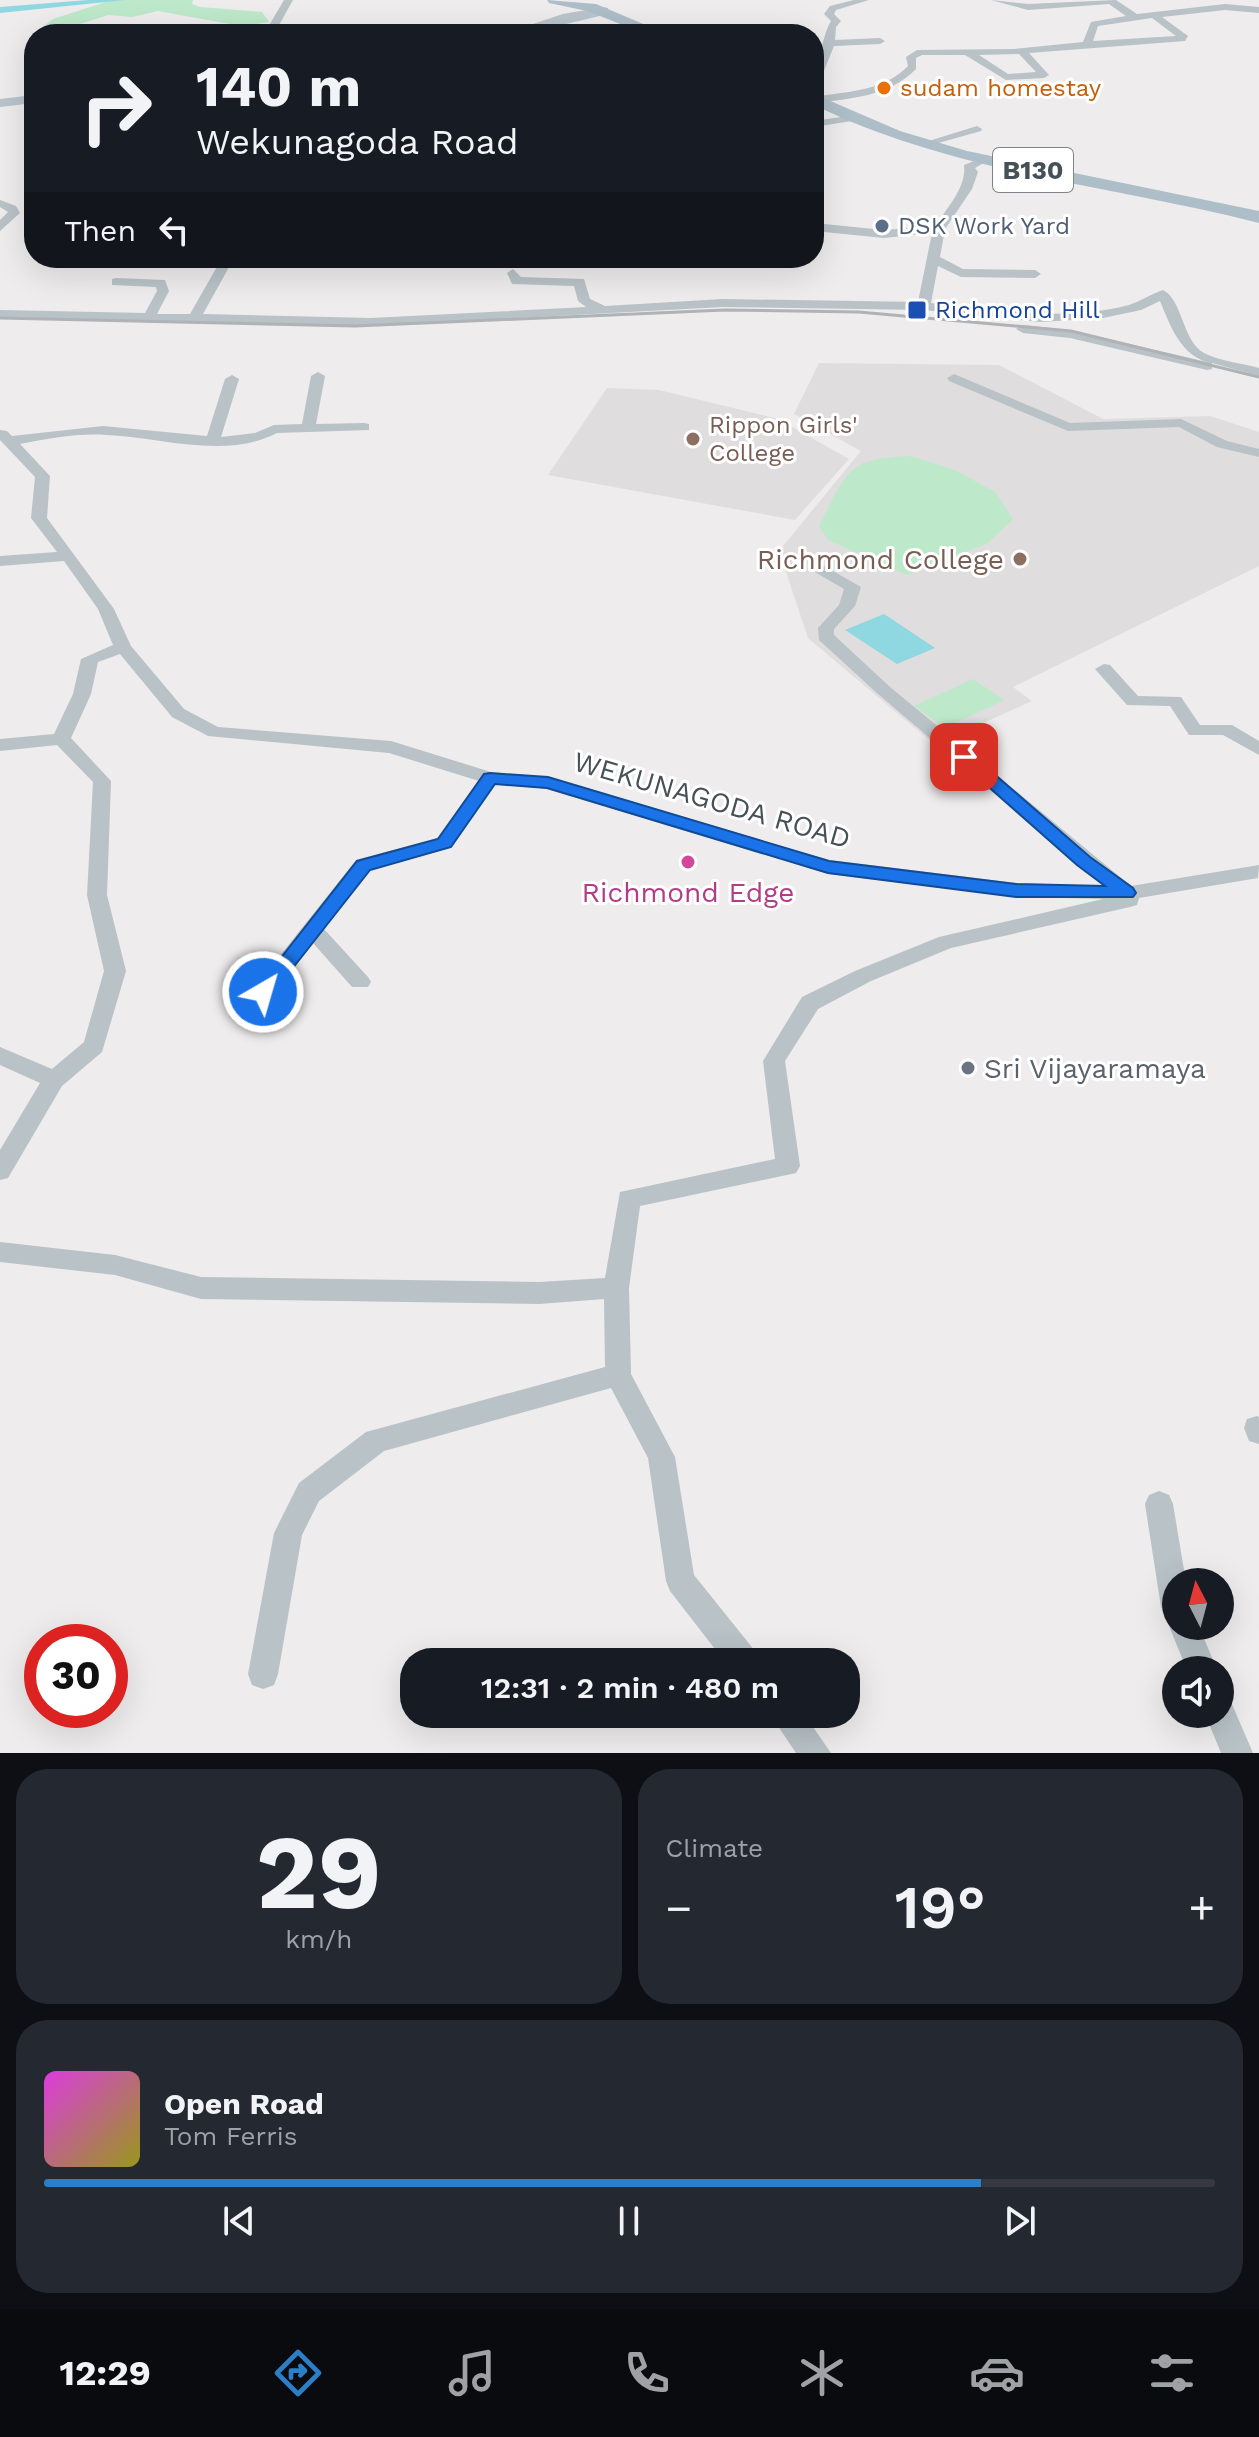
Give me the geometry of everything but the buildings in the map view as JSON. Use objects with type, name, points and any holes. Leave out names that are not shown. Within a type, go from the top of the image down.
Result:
[{"type":"main road","points":[[554,0],[597,6],[637,24]]},
{"type":"main road","points":[[545,24],[597,6]]},
{"type":"main road","points":[[0,103],[24,100]]},
{"type":"main road","name":"B130","points":[[824,100],[854,118],[924,144],[984,160],[1168,194],[1259,217]]},
{"type":"street","points":[[274,24],[289,0]]},
{"type":"street","points":[[824,62],[831,27],[836,21],[829,14],[833,8],[865,0]]},
{"type":"street","points":[[995,0],[1028,7],[1111,1],[1136,18]]},
{"type":"street","points":[[1170,2],[1209,9]]},
{"type":"street","points":[[1087,44],[1094,24],[1209,9],[1259,10]]},
{"type":"street","points":[[824,93],[887,87],[906,77],[913,67],[911,57],[920,52],[1021,51],[1185,38],[1155,16]]},
{"type":"street","points":[[830,43],[880,41]]},
{"type":"street","points":[[966,51],[1006,77],[1044,75],[1021,51]]},
{"type":"street","points":[[824,122],[854,118]]},
{"type":"street","points":[[924,144],[977,129]]},
{"type":"street","points":[[924,306],[939,229],[966,189],[972,172],[968,167],[984,160]]},
{"type":"street","points":[[0,203],[12,208],[14,213],[0,227]]},
{"type":"street","points":[[824,228],[884,234],[939,229]]},
{"type":"street","points":[[932,258],[961,273],[1035,274]]},
{"type":"street","points":[[193,320],[222,268]]},
{"type":"street","points":[[513,273],[516,281],[525,283],[580,282],[584,301],[602,309]]},
{"type":"street","points":[[116,282],[161,283],[163,291],[148,319]]},
{"type":"street","points":[[0,317],[371,322],[723,303],[924,306],[1041,318],[1073,317],[1136,307],[1163,294],[1180,332],[1197,355],[1259,372]]},
{"type":"street","points":[[0,317],[378,329],[619,316],[724,313],[841,315],[1070,334],[1259,379]]},
{"type":"street","points":[[308,429],[318,376]]},
{"type":"street","points":[[954,378],[1068,427],[1181,423],[1222,444],[1259,453]]},
{"type":"street","points":[[213,439],[232,379]]},
{"type":"street","points":[[5,436],[101,430],[240,440],[265,436],[274,429],[364,427]]},
{"type":"street","name":"WEKUNAGODA ROAD","points":[[5,436],[43,476],[39,518],[106,609],[123,647],[178,713],[214,732],[391,747],[490,778],[548,783],[828,867],[1016,890],[1127,893],[1258,870]]},
{"type":"street","points":[[0,561],[68,556]]},
{"type":"street","points":[[819,568],[853,587],[847,606],[826,628],[825,636],[870,681],[987,776],[1083,861],[1127,893]]},
{"type":"street","points":[[61,739],[82,694],[90,659],[123,647]]},
{"type":"street","points":[[1104,669],[1133,701],[1175,701],[1195,731],[1226,729],[1259,749]]},
{"type":"street","points":[[0,745],[61,739]]},
{"type":"street","points":[[0,1171],[54,1080],[94,1046],[115,971],[97,895],[102,781],[61,739]]},
{"type":"street","points":[[263,992],[363,865],[444,843],[490,778]]},
{"type":"street","points":[[733,1648],[680,1581],[661,1457],[618,1375],[616,1288],[629,1199],[788,1166],[774,1061],[810,1003],[863,976],[946,942],[1258,870]]},
{"type":"street","points":[[312,929],[360,982]]},
{"type":"street","points":[[0,1055],[54,1080]]},
{"type":"street","points":[[0,1252],[115,1265],[201,1288],[539,1293],[616,1288]]},
{"type":"street","points":[[263,1674],[288,1533],[309,1492],[376,1441],[618,1375]]},
{"type":"street","points":[[1159,1504],[1170,1568]]},
{"type":"street","points":[[796,1728],[815,1753]]},
{"type":"street","points":[[1226,1728],[1237,1753]]},
{"type":"shaded area","name":"Richmond College","points":[[819,363],[999,365],[1103,419],[1210,416],[1259,432],[1259,566],[1013,687],[1032,701],[935,745],[808,638],[779,551],[861,451],[794,414]]},
{"type":"shaded area","name":"Rippon Girls' College","points":[[607,388],[659,390],[778,419],[849,459],[795,520],[548,475]]},
{"type":"green space","points":[[112,0],[193,0],[192,4],[200,7],[262,12],[269,22],[230,24],[158,11],[132,17],[108,15],[80,24],[47,24],[53,19]]},
{"type":"green space","points":[[910,456],[955,470],[995,492],[1013,519],[988,543],[907,575],[828,540],[819,526],[851,472],[872,461]]},
{"type":"green space","points":[[973,679],[1004,700],[945,728],[914,706]]},
{"type":"water","points":[[884,614],[935,648],[897,664],[845,630]]},
{"type":"waterway","points":[[0,10],[121,0]]},
{"type":"railway","points":[[0,318],[355,326],[725,310],[859,312],[1071,331],[1259,377]]},
{"type":"place","name":"sudam homestay","points":[[884,88]]},
{"type":"place","name":"DSK Work Yard","points":[[882,226]]},
{"type":"place","name":"Richmond Hill","points":[[917,310]]},
{"type":"place","name":"Rippon Girls' College","points":[[693,439]]},
{"type":"place","name":"Richmond College","points":[[1020,559]]},
{"type":"place","name":"Richmond Edge","points":[[688,862]]},
{"type":"place","name":"Sri Vijayaramaya","points":[[968,1068]]},
{"type":"route","points":[[263,992],[363,865],[444,843],[490,778],[548,783],[828,867],[1016,890],[1127,893],[1083,861],[964,757]]}]
